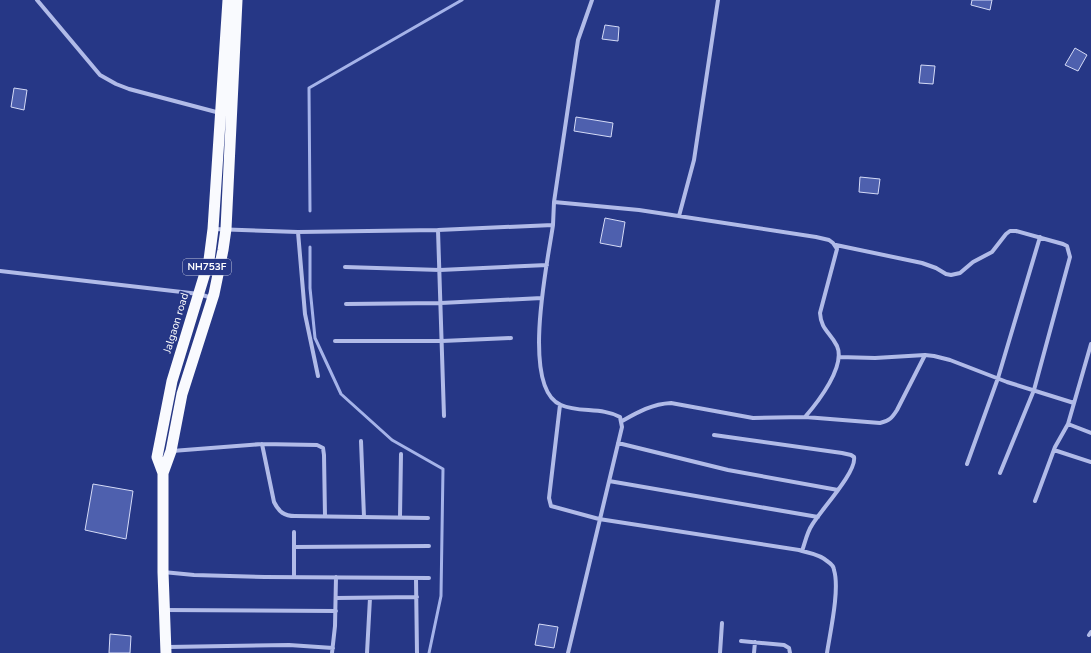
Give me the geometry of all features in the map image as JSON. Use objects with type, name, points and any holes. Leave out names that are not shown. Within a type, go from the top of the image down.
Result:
[{"type":"highway","name":"Jalgaon road","points":[[166,650],[163,572],[163,473],[157,457],[170,388],[209,260],[213,229],[220,113],[229,53],[231,13],[228,0]]},
{"type":"highway","name":"NH753F","points":[[231,13],[237,0]]},
{"type":"highway","name":"NH753F","points":[[163,473],[172,451],[182,394],[213,298],[223,250],[226,230],[232,114],[229,53]]},
{"type":"street","points":[[37,0],[105,79],[129,88],[220,113],[232,114]]},
{"type":"street","points":[[568,653],[622,427],[620,417],[610,413],[560,405],[543,384],[538,347],[542,298],[553,225],[554,202],[578,40],[592,0]]},
{"type":"street","points":[[679,216],[694,160],[718,0]]},
{"type":"street","points":[[554,202],[639,210],[816,237],[829,240],[836,245],[922,263],[951,275],[960,272],[973,262],[992,252],[1010,231],[1016,231],[1067,246],[1070,257],[1034,390],[1000,473]]},
{"type":"street","points":[[213,229],[298,232],[438,230],[553,225]]},
{"type":"street","points":[[438,230],[444,416]]},
{"type":"street","points":[[298,232],[305,314],[318,376]]},
{"type":"street","points":[[967,464],[998,378],[1040,238]]},
{"type":"street","points":[[805,417],[818,403],[838,365],[839,357],[836,344],[822,326],[820,320],[820,313],[837,249],[836,245]]},
{"type":"street","points":[[345,267],[440,270],[547,265]]},
{"type":"street","points":[[0,271],[199,294],[213,298]]},
{"type":"street","points":[[346,304],[441,303],[542,298]]},
{"type":"street","points":[[335,341],[442,341],[511,338]]},
{"type":"street","points":[[1035,501],[1054,450],[1068,424],[1091,344]]},
{"type":"street","points":[[839,357],[875,358],[925,355],[934,356],[950,360],[998,378],[1074,403]]},
{"type":"street","points":[[622,421],[659,403],[671,402],[753,418],[805,417],[880,423],[886,422],[897,410],[925,355]]},
{"type":"street","points":[[560,405],[549,502],[551,506],[600,519],[802,551],[827,560],[834,568],[835,593],[827,653]]},
{"type":"street","points":[[1068,424],[1091,433]]},
{"type":"street","points":[[714,435],[851,455],[855,460],[854,466],[838,490],[811,525],[802,551]]},
{"type":"street","points":[[361,441],[364,517]]},
{"type":"street","points":[[172,451],[262,444],[317,445],[323,448],[325,516]]},
{"type":"street","points":[[262,444],[274,502],[278,510],[284,514],[289,516],[428,518]]},
{"type":"street","points":[[618,444],[728,470],[838,490]]},
{"type":"street","points":[[1054,450],[1091,462]]},
{"type":"street","points":[[400,517],[401,454]]},
{"type":"street","points":[[609,481],[818,517]]},
{"type":"street","points":[[294,532],[294,576]]},
{"type":"street","points":[[294,547],[429,546]]},
{"type":"street","points":[[163,572],[194,574],[416,579],[429,578]]},
{"type":"street","points":[[332,653],[336,610],[336,577]]},
{"type":"street","points":[[416,579],[417,653]]},
{"type":"street","points":[[336,598],[417,598]]},
{"type":"street","points":[[367,653],[370,598]]},
{"type":"street","points":[[164,610],[336,610]]},
{"type":"street","points":[[720,653],[722,623]]},
{"type":"street","points":[[741,641],[784,645],[789,648],[790,653]]},
{"type":"street","points":[[754,653],[755,642]]},
{"type":"street","points":[[166,650],[289,645],[333,648]]},
{"type":"building","points":[[972,0],[992,0],[990,10],[971,5]]},
{"type":"building","points":[[605,25],[619,27],[618,41],[602,39]]},
{"type":"building","points":[[1075,48],[1087,55],[1078,71],[1065,65]]},
{"type":"building","points":[[921,65],[935,66],[933,84],[919,83]]},
{"type":"building","points":[[14,88],[27,90],[24,110],[11,107]]},
{"type":"building","points":[[576,117],[613,123],[611,137],[574,131]]},
{"type":"building","points":[[860,177],[880,179],[878,194],[859,192]]},
{"type":"building","points":[[605,218],[625,222],[621,247],[600,243]]},
{"type":"building","points":[[93,484],[133,491],[126,539],[85,530]]},
{"type":"building","points":[[539,624],[558,627],[554,648],[535,645]]},
{"type":"building","points":[[110,634],[131,636],[130,653],[109,653]]},
{"type":"waterway","points":[[310,211],[309,88],[462,0]]},
{"type":"waterway","points":[[310,247],[310,288],[315,338],[341,394],[392,440],[443,469],[441,596],[429,653]]}]
